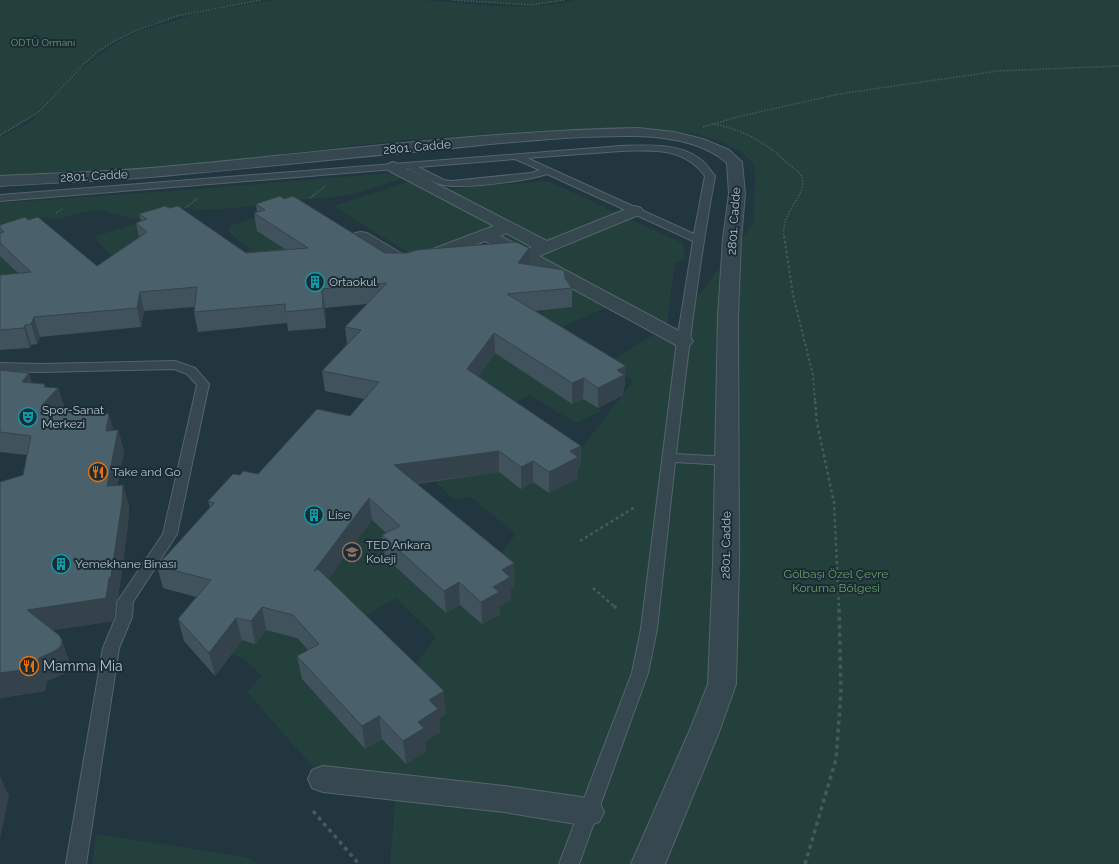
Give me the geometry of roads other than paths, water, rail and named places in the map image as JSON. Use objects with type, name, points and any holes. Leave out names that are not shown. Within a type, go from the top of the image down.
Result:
[{"type":"street","name":"2801. Cadde","points":[[0,181],[172,172],[323,155],[551,135],[638,132],[674,136],[703,143],[724,153],[734,162],[737,194],[732,239],[728,316],[726,564],[722,684],[704,732],[648,864]]},
{"type":"street","points":[[393,167],[508,226],[537,251],[684,335]]},
{"type":"street","points":[[486,235],[537,251],[635,211]]},
{"type":"street","points":[[361,237],[408,265],[508,226]]},
{"type":"street","points":[[323,779],[504,799],[588,812]]},
{"type":"lane","points":[[0,198],[410,166],[555,153],[654,148],[677,151],[696,159],[710,176],[698,240],[684,335],[649,629],[640,672],[569,864]]},
{"type":"lane","points":[[478,168],[532,163],[552,158],[555,153]]},
{"type":"lane","points":[[516,156],[698,240]]},
{"type":"lane","points":[[410,166],[440,182],[452,184],[532,176],[547,171]]},
{"type":"lane","points":[[424,174],[440,172]]},
{"type":"lane","points":[[0,367],[41,368],[175,365],[191,371],[203,384],[170,534],[125,602],[124,617],[111,648],[76,864]]},
{"type":"lane","points":[[669,458],[726,461]]},
{"type":"place","name":"Ortaokul","points":[[315,282]]},
{"type":"place","name":"Spor-Sanat Merkezi","points":[[28,417]]},
{"type":"place","name":"Take and Go","points":[[98,472]]},
{"type":"place","name":"Lise","points":[[314,515]]},
{"type":"place","name":"TED Ankara Koleji","points":[[352,552]]},
{"type":"place","name":"Yemekhane Binası","points":[[61,564]]},
{"type":"place","name":"Mamma Mia","points":[[29,666]]},
{"type":"park label","name":"ODTÜ Ormanı","points":[[43,42]]},
{"type":"park label","name":"Gölbaşı Özel Çevre Koruma Bölgesi","points":[[836,581]]}]
